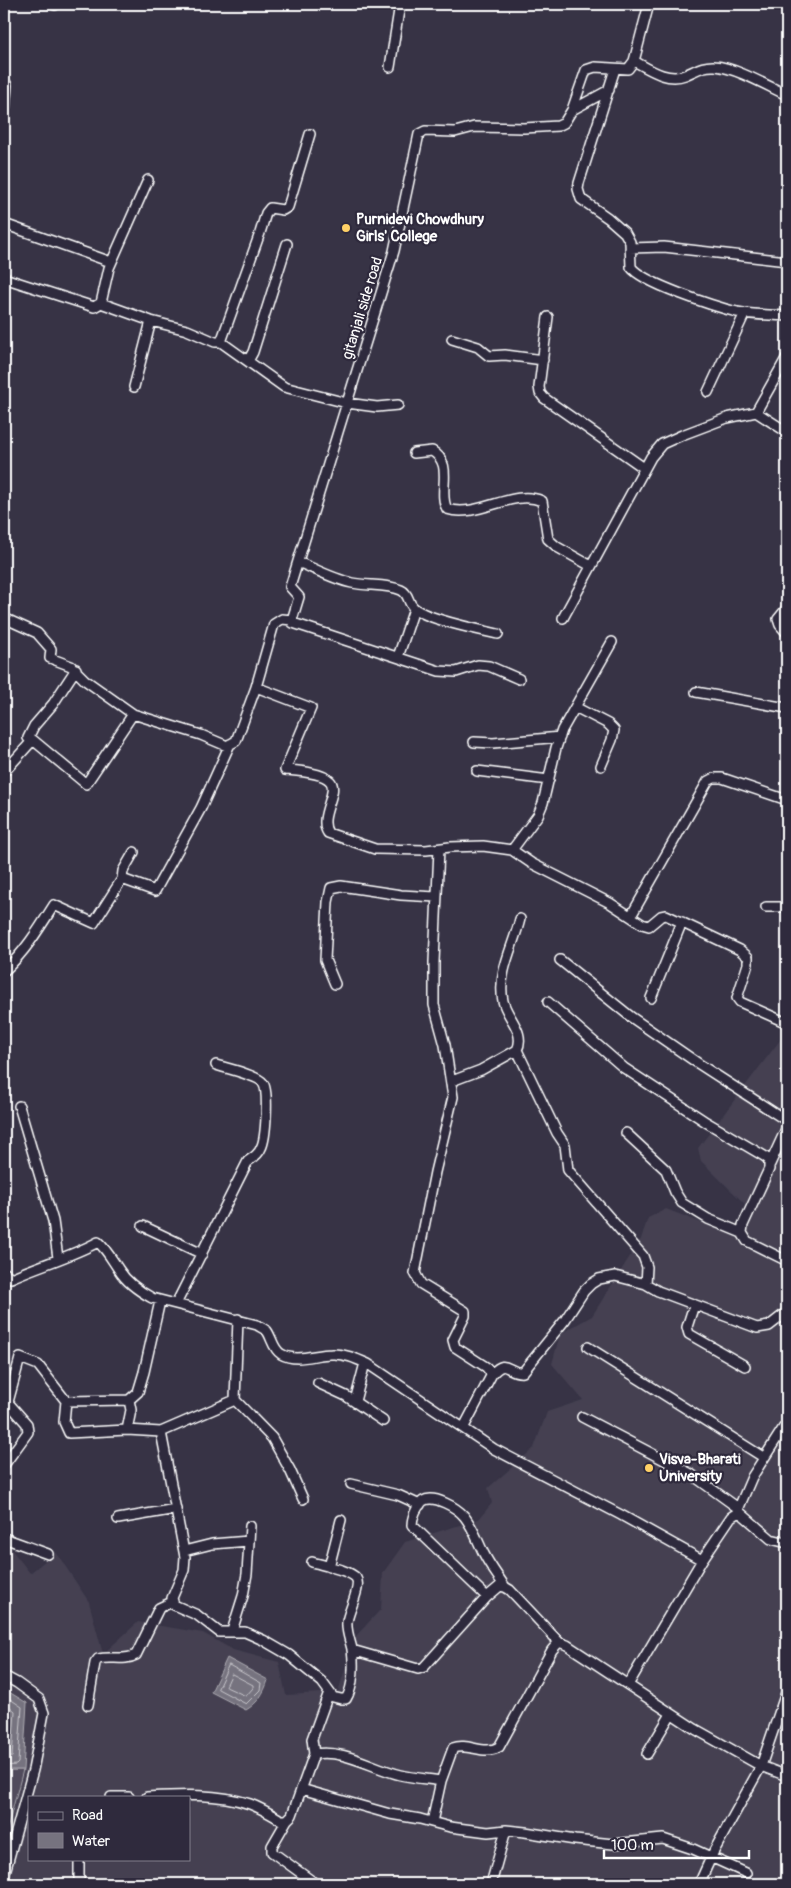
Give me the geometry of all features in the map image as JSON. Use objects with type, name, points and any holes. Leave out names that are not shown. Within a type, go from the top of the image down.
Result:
[{"type":"street","points":[[390,67],[400,4]]},
{"type":"street","points":[[649,4],[634,61],[658,74],[673,76],[683,76],[705,66],[730,69],[787,94]]},
{"type":"street","name":"gitanjali side road","points":[[292,620],[299,597],[290,586],[394,251],[420,134],[425,131],[455,132],[474,127],[524,128],[558,126],[564,123],[572,110],[586,70],[595,67],[628,69],[634,61]]},
{"type":"street","points":[[615,69],[579,183],[578,190],[581,199],[625,233],[630,242],[631,267],[642,276],[704,302],[745,313],[787,316]]},
{"type":"street","points":[[4,80],[7,85],[4,123]]},
{"type":"street","points":[[572,110],[608,90]]},
{"type":"street","points":[[221,342],[266,213],[270,208],[283,210],[288,207],[310,134]]},
{"type":"street","points":[[4,278],[94,308],[101,303],[111,262],[148,180]]},
{"type":"street","points":[[4,224],[111,262]]},
{"type":"street","points":[[248,361],[253,352],[287,244]]},
{"type":"street","points":[[630,248],[664,247],[787,261]]},
{"type":"street","points":[[101,303],[152,321],[187,330],[215,342],[221,342],[284,387],[347,403],[377,407],[398,405]]},
{"type":"street","points":[[708,392],[745,313]]},
{"type":"street","points":[[548,318],[539,387],[540,393],[544,398],[644,468]]},
{"type":"street","points":[[134,387],[152,321]]},
{"type":"street","points":[[452,339],[478,347],[489,356],[505,355],[543,360]]},
{"type":"street","points":[[756,412],[787,357]]},
{"type":"street","points":[[563,618],[644,468],[662,444],[727,418],[756,412],[787,432]]},
{"type":"street","points":[[414,453],[432,451],[441,458],[444,469],[444,500],[447,509],[459,511],[486,508],[518,498],[542,500],[548,539],[591,566]]},
{"type":"street","points":[[298,562],[350,582],[392,587],[407,594],[414,609],[433,617],[498,634]]},
{"type":"street","points":[[787,608],[778,619],[780,626],[787,633]]},
{"type":"street","points":[[398,657],[414,609]]},
{"type":"street","points":[[4,618],[37,633],[51,649],[50,658],[76,669],[85,680],[133,714],[201,735],[227,746],[236,741],[256,687],[274,624],[282,619],[292,620],[293,623],[439,671],[456,672],[478,665],[489,666],[519,679]]},
{"type":"street","points":[[512,850],[538,816],[560,737],[612,642]]},
{"type":"street","points":[[76,669],[53,704],[34,726],[28,738],[33,740],[86,784],[133,714]]},
{"type":"street","points":[[256,687],[311,708],[285,770],[314,774],[330,780],[332,792],[324,818],[324,827],[328,832],[375,849],[426,850],[483,846],[512,850],[531,863],[610,903],[642,924],[649,926],[661,916],[666,915],[740,950],[748,957],[748,964],[737,998],[740,1002],[787,1023]]},
{"type":"street","points":[[696,692],[787,708]]},
{"type":"street","points":[[575,707],[608,724],[614,730],[612,740],[601,766]]},
{"type":"street","points":[[474,742],[493,743],[560,737]]},
{"type":"street","points":[[4,772],[33,740]]},
{"type":"street","points":[[122,879],[155,891],[201,808],[230,744]]},
{"type":"street","points":[[477,771],[549,780]]},
{"type":"street","points":[[631,916],[708,781],[714,778],[722,778],[787,800]]},
{"type":"street","points":[[439,849],[434,1005],[446,1045],[454,1097],[435,1172],[415,1273],[426,1289],[464,1311],[465,1316],[453,1340],[455,1347],[490,1370],[492,1374]]},
{"type":"street","points":[[4,971],[16,960],[31,941],[54,905],[94,923],[122,879],[123,871],[134,852]]},
{"type":"street","points":[[335,984],[325,960],[328,902],[331,888],[341,886],[436,898]]},
{"type":"street","points":[[766,908],[787,907]]},
{"type":"street","points":[[452,1081],[481,1070],[516,1050],[519,1045],[520,1036],[503,1003],[502,981],[520,919]]},
{"type":"street","points":[[652,998],[682,922]]},
{"type":"street","points":[[560,960],[631,1017],[699,1064],[787,1120]]},
{"type":"street","points":[[548,1002],[624,1068],[706,1122],[764,1156],[770,1164]]},
{"type":"street","points":[[516,1050],[565,1146],[568,1170],[643,1256],[647,1267],[646,1284]]},
{"type":"street","points":[[176,1304],[248,1162],[260,1150],[264,1142],[266,1090],[263,1082],[255,1076],[236,1072],[216,1064]]},
{"type":"street","points":[[19,1106],[53,1221],[58,1258]]},
{"type":"street","points":[[742,1233],[787,1127]]},
{"type":"street","points":[[626,1133],[666,1170],[682,1203],[708,1219],[742,1233],[747,1240],[787,1262]]},
{"type":"street","points":[[143,1226],[202,1254]]},
{"type":"street","points":[[4,1272],[11,1278],[58,1258],[69,1256],[98,1242],[106,1249],[120,1272],[136,1289],[160,1301],[257,1325],[266,1330],[276,1349],[281,1354],[293,1358],[305,1358],[332,1353],[349,1356],[365,1363],[390,1377],[494,1449],[621,1515],[702,1560]]},
{"type":"street","points":[[464,1427],[492,1374],[498,1367],[502,1366],[519,1373],[523,1372],[565,1320],[584,1291],[599,1279],[616,1276],[646,1284],[658,1291],[757,1328],[769,1326],[787,1312]]},
{"type":"street","points":[[66,1400],[129,1400],[138,1392],[160,1301]]},
{"type":"street","points":[[694,1305],[686,1327],[689,1334],[745,1366]]},
{"type":"street","points":[[238,1319],[236,1400],[272,1438],[290,1470],[303,1499]]},
{"type":"street","points":[[588,1347],[763,1457]]},
{"type":"street","points":[[5,1461],[28,1432],[27,1424],[6,1400],[20,1358],[38,1365],[66,1400],[64,1422],[69,1433],[127,1430],[160,1432],[236,1400]]},
{"type":"street","points":[[355,1401],[365,1363]]},
{"type":"street","points":[[318,1382],[355,1401],[383,1421]]},
{"type":"street","points":[[127,1430],[131,1410],[129,1400]]},
{"type":"street","points":[[582,1417],[691,1474],[771,1539],[787,1543]]},
{"type":"street","points":[[628,1685],[702,1560],[731,1517],[738,1511],[752,1477],[784,1426]]},
{"type":"street","points":[[160,1432],[186,1557],[184,1570],[173,1594],[172,1602]]},
{"type":"street","points":[[351,1484],[398,1495],[420,1505]]},
{"type":"street","points":[[487,1597],[413,1528],[412,1522],[420,1505],[429,1498],[457,1509],[464,1516],[485,1556],[505,1586],[559,1642],[567,1645],[671,1714],[762,1766],[787,1776]]},
{"type":"street","points":[[118,1519],[176,1510]]},
{"type":"street","points":[[329,1567],[341,1520]]},
{"type":"street","points":[[232,1631],[243,1596],[247,1574],[250,1526]]},
{"type":"street","points":[[4,1538],[48,1554]]},
{"type":"street","points":[[184,1551],[222,1543],[249,1541]]},
{"type":"street","points":[[172,1602],[177,1607],[198,1615],[218,1632],[244,1632],[263,1640],[289,1655],[322,1682],[335,1699],[348,1697],[353,1663],[347,1621],[357,1589],[357,1579],[348,1573],[312,1562]]},
{"type":"street","points":[[352,1650],[418,1669],[424,1667],[487,1597],[500,1586],[505,1586]]},
{"type":"street","points":[[88,1705],[95,1663],[98,1659],[106,1657],[123,1658],[136,1655],[160,1608],[172,1602]]},
{"type":"street","points":[[432,1822],[441,1780],[450,1754],[456,1747],[485,1751],[499,1747],[552,1650],[559,1642]]},
{"type":"street","points":[[4,1676],[39,1699],[44,1713],[27,1801],[4,1876]]},
{"type":"street","points":[[698,1884],[762,1766],[787,1690]]},
{"type":"street","points":[[316,1884],[272,1854],[272,1846],[292,1815],[302,1789],[314,1754],[312,1739],[330,1692]]},
{"type":"street","points":[[648,1754],[671,1714]]},
{"type":"street","points":[[314,1754],[327,1752],[345,1756],[401,1775],[441,1780]]},
{"type":"street","points":[[302,1789],[390,1814],[450,1827],[488,1832],[506,1830],[613,1844],[663,1839],[693,1849],[746,1873]]},
{"type":"street","points":[[190,1796],[231,1799],[250,1804],[281,1820],[287,1820]]},
{"type":"street","points":[[491,1884],[506,1830]]},
{"type":"street","points":[[79,1860],[79,1884]]},
{"type":"shaded area","name":"Visva-Bharati University","points":[[787,1031],[787,1884],[4,1884],[4,1540],[30,1573],[56,1552],[89,1602],[103,1654],[138,1622],[203,1633],[233,1650],[279,1662],[286,1695],[338,1692],[355,1637],[381,1609],[383,1573],[405,1542],[479,1519],[492,1503],[488,1488],[534,1448],[547,1412],[583,1400],[552,1364],[560,1334],[592,1316],[641,1239],[648,1218],[666,1209],[723,1231],[742,1222],[747,1206],[701,1161],[698,1148]]},
{"type":"shaded area","points":[[4,1770],[23,1770],[4,1841]]},
{"type":"water","points":[[227,1658],[268,1680],[260,1697],[246,1710],[211,1692]]},
{"type":"water","points":[[4,1689],[27,1703],[23,1770],[4,1770]]},
{"type":"place","name":"Purnidevi Chowdhury Girls' College","points":[[346,228]]},
{"type":"place","name":"Visva-Bharati University","points":[[649,1468]]}]
